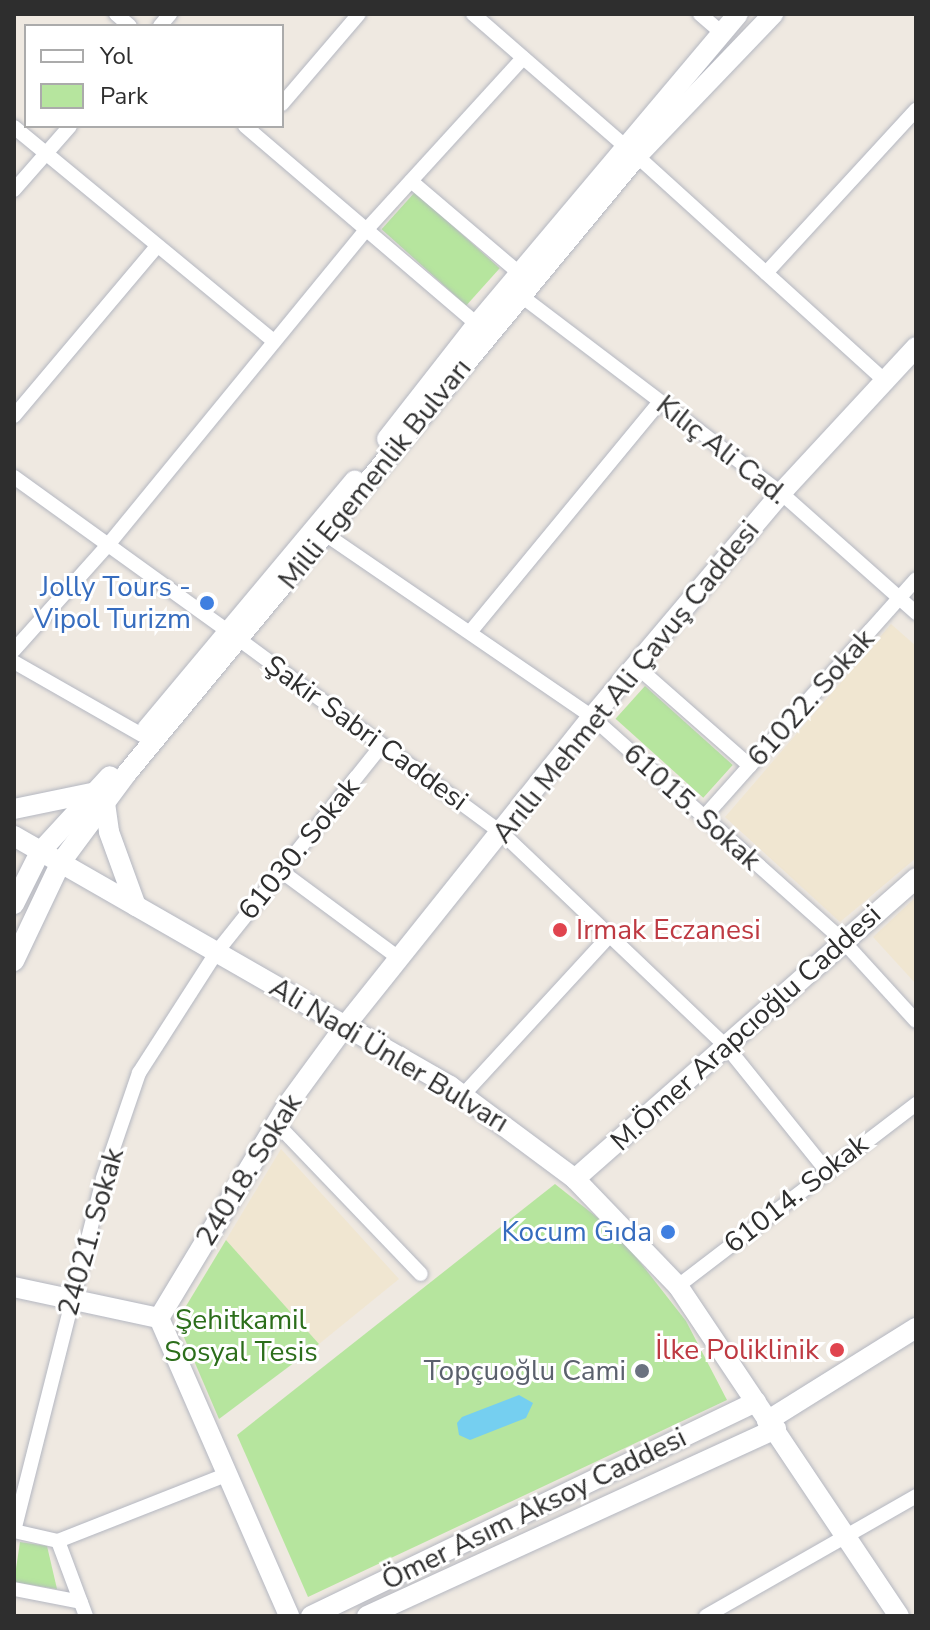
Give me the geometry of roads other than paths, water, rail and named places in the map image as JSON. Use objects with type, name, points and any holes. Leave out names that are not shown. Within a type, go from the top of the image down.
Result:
[{"type":"street","points":[[284,102],[359,14]]},
{"type":"street","points":[[473,14],[631,151],[886,382]]},
{"type":"street","points":[[700,14],[721,32]]},
{"type":"street","name":"Milli Egemenlik Bulvarı","points":[[14,961],[61,862],[142,735],[328,536],[738,14]]},
{"type":"street","name":"Milli Egemenlik Bulvarı","points":[[14,904],[40,852],[100,798],[519,273],[631,151],[773,14]]},
{"type":"street","points":[[14,650],[108,545],[366,230],[523,58]]},
{"type":"street","points":[[766,273],[916,110]]},
{"type":"street","points":[[14,127],[274,341]]},
{"type":"street","points":[[14,190],[68,128]]},
{"type":"street","points":[[255,129],[366,230],[477,324]]},
{"type":"street","points":[[411,181],[519,273]]},
{"type":"street","points":[[14,416],[157,246]]},
{"type":"street","name":"Kılıç Ali Cad.","points":[[520,295],[781,493],[916,613]]},
{"type":"street","name":"Arıllı Mehmet Ali Çavuş Caddesi","points":[[345,1026],[635,665],[781,493],[916,347]]},
{"type":"street","points":[[471,631],[660,402]]},
{"type":"street","name":"Şakir Sabri Caddesi","points":[[14,477],[502,833],[727,1047],[826,1170]]},
{"type":"street","name":"61015. Sokak","points":[[328,536],[471,631],[592,717],[843,941],[916,1021]]},
{"type":"street","name":"61022. Sokak","points":[[705,816],[916,579]]},
{"type":"street","points":[[14,662],[142,735]]},
{"type":"street","points":[[635,665],[750,766]]},
{"type":"street","name":"61030. Sokak","points":[[216,953],[382,745]]},
{"type":"street","points":[[14,809],[100,798],[136,906]]},
{"type":"street","name":"Ali Nadi Ünler Bulvarı","points":[[14,836],[463,1095],[575,1179],[678,1286],[899,1616]]},
{"type":"street","points":[[281,871],[400,959]]},
{"type":"street","name":"M.Ömer Arapcıoğlu Caddesi","points":[[575,1179],[916,878]]},
{"type":"street","points":[[463,1095],[609,936]]},
{"type":"street","name":"24021. Sokak","points":[[14,1531],[71,1299],[139,1073],[216,953]]},
{"type":"street","name":"24018. Sokak","points":[[159,1318],[276,1123],[345,1026]]},
{"type":"street","name":"61014. Sokak","points":[[678,1286],[916,1104]]},
{"type":"street","points":[[276,1123],[421,1274]]},
{"type":"street","points":[[14,1287],[159,1318],[289,1616]]},
{"type":"street","name":"Ömer Asım Aksoy Caddesi","points":[[367,1616],[397,1610],[772,1425],[916,1328]]},
{"type":"street","name":"Ömer Asım Aksoy Caddesi","points":[[311,1616],[756,1402]]},
{"type":"street","points":[[14,1531],[58,1541],[228,1474]]},
{"type":"street","points":[[706,1616],[848,1539],[916,1496]]},
{"type":"street","points":[[58,1541],[84,1609]]},
{"type":"street","points":[[14,1589],[84,1609]]},
{"type":"water","points":[[519,1395],[533,1403],[526,1418],[470,1440],[459,1435],[457,1423],[462,1417]]},
{"type":"place","name":"Jolly Tours - Vipol Turizm","points":[[207,603]]},
{"type":"place","name":"Irmak Eczanesi","points":[[560,930]]},
{"type":"place","name":"Kocum Gıda","points":[[668,1232]]},
{"type":"place","name":"İlke Poliklinik","points":[[837,1350]]},
{"type":"place","name":"Topçuoğlu Cami","points":[[642,1371]]},
{"type":"park label","name":"Şehitkamil Sosyal Tesis","points":[[241,1336]]}]
